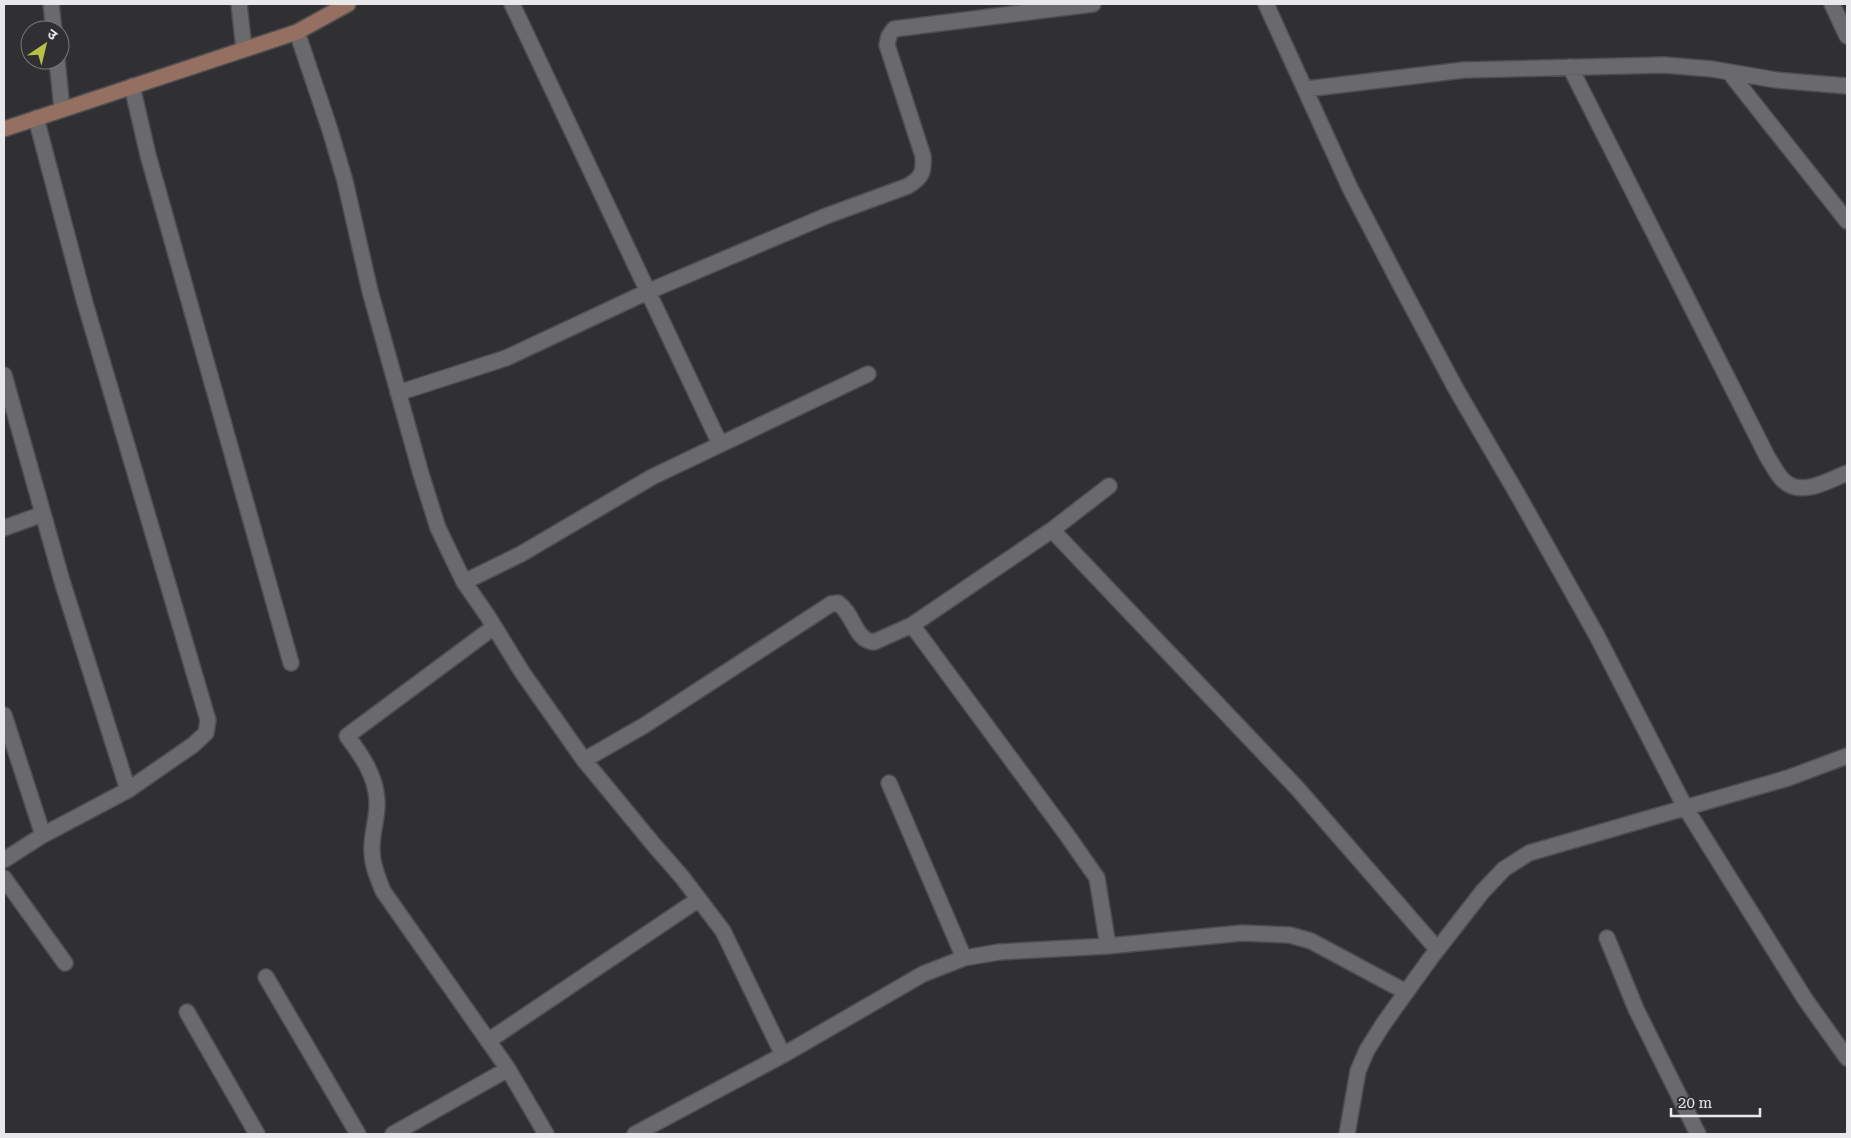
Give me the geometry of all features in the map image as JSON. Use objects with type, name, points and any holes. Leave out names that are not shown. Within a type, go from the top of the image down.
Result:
[{"type":"main road","points":[[4,129],[297,32],[348,4]]},
{"type":"street","points":[[51,4],[53,20]]},
{"type":"street","points":[[239,4],[244,49]]},
{"type":"street","points":[[512,4],[646,292],[720,444]]},
{"type":"street","points":[[398,393],[506,358],[646,292],[826,216],[908,186],[919,178],[924,168],[923,156],[887,45],[889,36],[894,29],[1093,4]]},
{"type":"street","points":[[1266,4],[1350,188],[1442,363],[1596,634],[1685,807],[1805,999],[1847,1058]]},
{"type":"street","points":[[1832,4],[1847,36]]},
{"type":"street","points":[[297,32],[345,181],[370,291],[438,528],[464,582],[522,672],[584,760],[699,899],[723,932],[783,1056]]},
{"type":"street","points":[[1306,89],[1464,70],[1664,65],[1729,72],[1776,80],[1847,86]]},
{"type":"street","points":[[1570,67],[1768,458],[1782,480],[1796,488],[1810,488],[1847,473]]},
{"type":"street","points":[[58,70],[62,109]]},
{"type":"street","points":[[1729,72],[1847,221]]},
{"type":"street","points":[[132,86],[148,155],[291,663]]},
{"type":"street","points":[[4,860],[43,835],[128,790],[193,745],[206,733],[208,720],[85,303],[36,118]]},
{"type":"street","points":[[464,582],[521,554],[652,477],[868,374]]},
{"type":"street","points":[[4,375],[62,581],[128,790]]},
{"type":"street","points":[[584,760],[645,725],[831,604],[838,603],[849,612],[861,637],[869,642],[874,642],[912,625],[1052,530],[1110,486]]},
{"type":"street","points":[[4,528],[43,514]]},
{"type":"street","points":[[1052,530],[1297,788],[1437,950]]},
{"type":"street","points":[[912,625],[1067,834],[1097,878],[1108,946]]},
{"type":"street","points":[[494,627],[347,736],[366,761],[372,777],[377,801],[372,851],[376,874],[383,891],[508,1069],[546,1134]]},
{"type":"street","points":[[4,715],[43,835]]},
{"type":"street","points":[[1347,1134],[1358,1071],[1367,1050],[1457,922],[1504,868],[1529,853],[1561,842],[1735,794],[1788,778],[1847,756]]},
{"type":"street","points":[[889,783],[964,958]]},
{"type":"street","points":[[4,878],[65,963]]},
{"type":"street","points":[[488,1041],[699,899]]},
{"type":"street","points":[[635,1134],[783,1056],[923,974],[964,958],[999,952],[1108,946],[1242,933],[1290,935],[1311,941],[1406,992]]},
{"type":"street","points":[[1607,938],[1636,1009],[1698,1134]]},
{"type":"street","points":[[266,977],[358,1134]]},
{"type":"street","points":[[187,1012],[257,1134]]},
{"type":"street","points":[[393,1134],[508,1069]]}]
